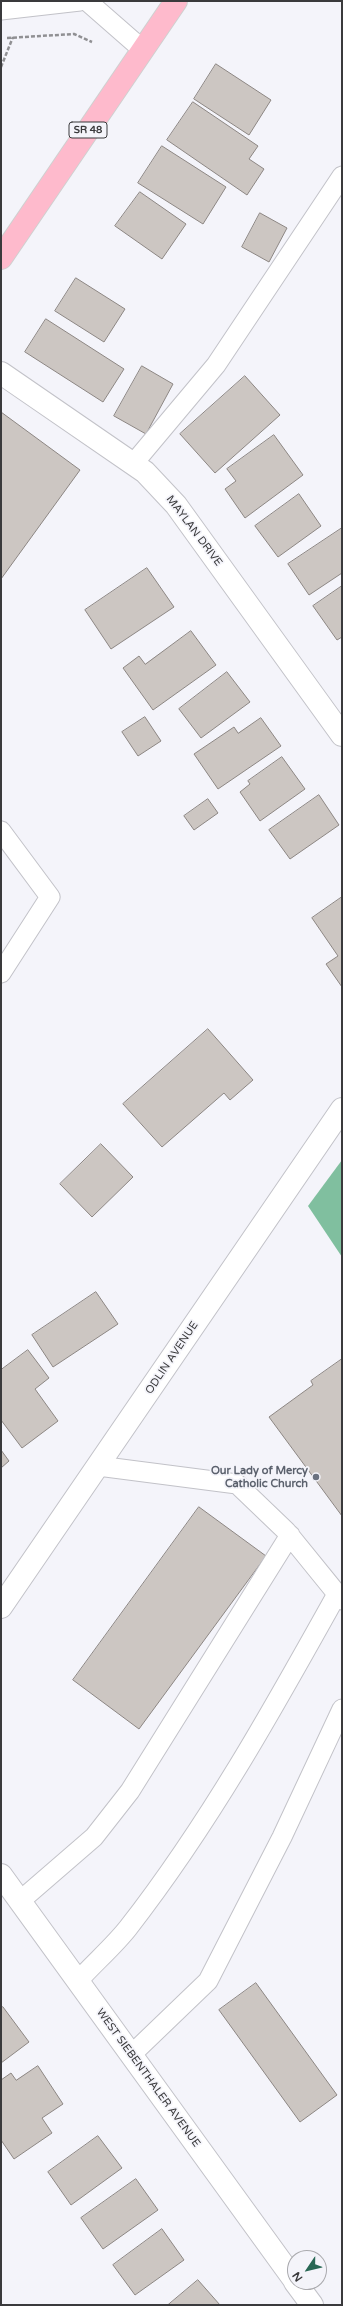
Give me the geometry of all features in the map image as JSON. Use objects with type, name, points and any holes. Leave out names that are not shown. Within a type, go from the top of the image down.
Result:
[{"type":"main road","name":"SR 48","points":[[1,258],[176,1]]},
{"type":"street","name":"MAYLAN DRIVE","points":[[1,373],[132,464],[159,485],[176,505],[342,735]]},
{"type":"street","name":"ODLIN AVENUE","points":[[1,1607],[342,1109]]},
{"type":"street","name":"WEST SIEBENTHALER AVENUE","points":[[1,1875],[287,2271]]},
{"type":"street","name":"WEST SIEBENTHALER AVENUE","points":[[301,2290],[312,2305]]},
{"type":"lane","points":[[1,10],[80,1]]},
{"type":"lane","points":[[87,1],[143,50]]},
{"type":"lane","points":[[132,464],[216,365],[342,176]]},
{"type":"lane","points":[[1,973],[50,897],[2,834]]},
{"type":"lane","points":[[78,1981],[127,1929],[201,1826],[340,1597],[290,1535],[237,1484],[98,1466]]},
{"type":"lane","points":[[20,1901],[94,1837],[130,1791],[290,1535]]},
{"type":"lane","points":[[131,2055],[208,1981],[282,1837],[342,1709]]},
{"type":"path","points":[[1,38],[74,34],[92,42]]},
{"type":"green space","points":[[342,1160],[342,1257],[308,1206]]},
{"type":"building","points":[[216,64],[271,100],[249,135],[194,99]]},
{"type":"building","points":[[193,102],[258,146],[249,159],[264,169],[247,195],[167,140]]},
{"type":"building","points":[[162,146],[226,187],[203,224],[138,183]]},
{"type":"building","points":[[140,192],[186,224],[162,259],[115,226]]},
{"type":"building","points":[[260,213],[287,228],[269,262],[242,247]]},
{"type":"building","points":[[76,278],[125,309],[104,342],[55,311]]},
{"type":"building","points":[[46,319],[124,369],[103,402],[25,352]]},
{"type":"building","points":[[142,366],[173,384],[146,434],[114,416]]},
{"type":"building","points":[[245,376],[280,415],[215,473],[180,434]]},
{"type":"building","points":[[1,412],[80,470],[1,579]]},
{"type":"building","points":[[274,435],[303,475],[245,518],[225,489],[236,481],[227,469]]},
{"type":"building","points":[[299,494],[321,526],[278,557],[255,526]]},
{"type":"building","points":[[342,528],[342,573],[309,595],[288,564]]},
{"type":"building","points":[[147,568],[174,607],[111,649],[85,610]]},
{"type":"building","points":[[342,586],[342,637],[337,640],[313,606]]},
{"type":"building","points":[[191,631],[216,665],[153,710],[123,668],[139,656],[145,664]]},
{"type":"building","points":[[227,672],[250,702],[201,738],[179,709]]},
{"type":"building","points":[[145,717],[161,741],[138,756],[122,732]]},
{"type":"building","points":[[261,718],[281,746],[218,789],[194,754],[234,727],[238,733]]},
{"type":"building","points":[[282,757],[305,789],[260,821],[240,792],[250,784],[248,781]]},
{"type":"building","points":[[319,795],[339,825],[290,859],[269,830]]},
{"type":"building","points":[[208,799],[218,813],[194,830],[184,816]]},
{"type":"building","points":[[342,897],[342,987],[326,964],[338,956],[312,918]]},
{"type":"building","points":[[208,1029],[253,1080],[230,1100],[224,1093],[162,1147],[123,1104]]},
{"type":"building","points":[[101,1144],[133,1177],[92,1217],[60,1184]]},
{"type":"building","points":[[96,1292],[118,1324],[53,1367],[32,1335]]},
{"type":"building","points":[[28,1350],[49,1378],[35,1389],[58,1421],[22,1448],[1,1420],[1,1370]]},
{"type":"building","points":[[342,1359],[342,1516],[269,1417],[313,1385],[311,1381]]},
{"type":"building","points":[[1,1450],[9,1461],[1,1468]]},
{"type":"building","points":[[199,1507],[266,1556],[139,1729],[73,1680]]},
{"type":"building","points":[[256,1983],[337,2095],[300,2122],[219,2010]]},
{"type":"building","points":[[3,2007],[29,2042],[1,2063],[1,2008]]},
{"type":"building","points":[[38,2066],[63,2104],[42,2118],[52,2133],[14,2159],[1,2140],[1,2080],[11,2073],[16,2080]]},
{"type":"building","points":[[98,2136],[122,2168],[71,2205],[48,2172]]},
{"type":"building","points":[[136,2179],[158,2210],[103,2249],[81,2218]]},
{"type":"building","points":[[162,2229],[184,2260],[135,2295],[113,2265]]},
{"type":"building","points":[[198,2280],[220,2305],[168,2305]]},
{"type":"place","name":"Our Lady of Mercy Catholic Church","points":[[316,1477]]}]
